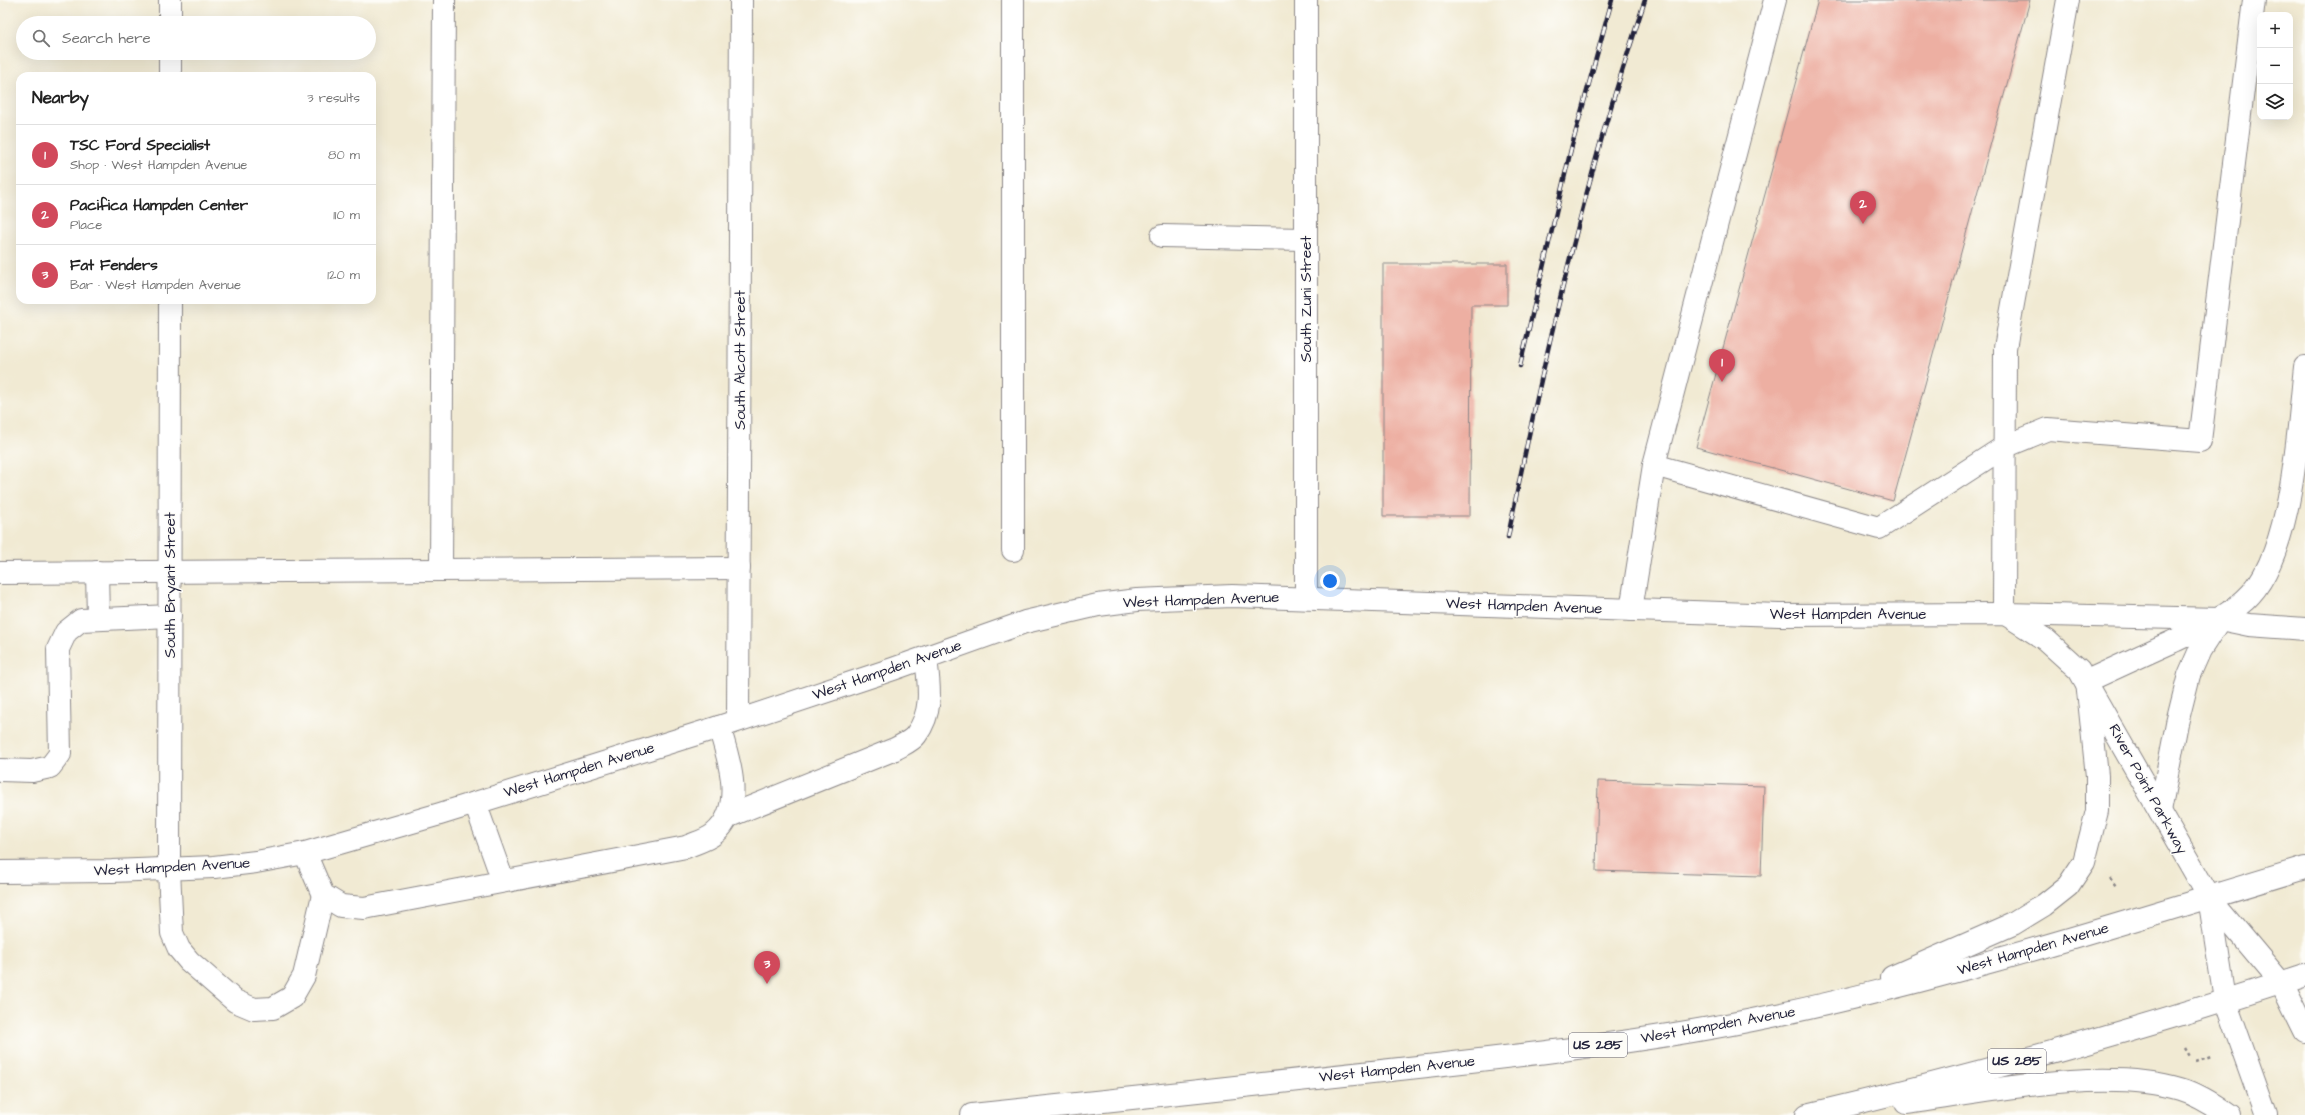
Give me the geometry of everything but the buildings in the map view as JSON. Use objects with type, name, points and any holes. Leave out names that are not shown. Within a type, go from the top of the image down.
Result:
[{"type":"main road","points":[[170,0],[170,16]]},
{"type":"main road","points":[[441,570],[444,0]]},
{"type":"main road","name":"South Alcott Street","points":[[729,816],[733,786],[729,760],[729,723],[739,568],[741,0]]},
{"type":"main road","points":[[1013,0],[1013,550]]},
{"type":"main road","name":"South Zuni Street","points":[[1306,0],[1306,598]]},
{"type":"main road","points":[[1631,610],[1654,464],[1775,0]]},
{"type":"main road","points":[[1837,1001],[2013,924],[2044,905],[2068,886],[2084,862],[2097,811],[2097,776],[2087,681],[2079,670],[2046,640],[2004,614],[2005,348],[2068,0]]},
{"type":"main road","points":[[1654,464],[1879,528],[2004,447],[2048,429],[2200,441],[2254,0]]},
{"type":"main road","points":[[170,60],[170,72]]},
{"type":"main road","points":[[1162,236],[1306,240]]},
{"type":"main road","name":"South Bryant Street","points":[[170,304],[169,870],[172,933],[179,949],[189,960],[235,1001],[254,1009],[273,1008],[292,997],[304,976],[323,895]]},
{"type":"main road","points":[[2087,681],[2220,619],[2246,600],[2262,580],[2279,540],[2296,447],[2305,367]]},
{"type":"main road","points":[[0,573],[739,568]]},
{"type":"main road","points":[[97,572],[98,618]]},
{"type":"main road","name":"West Hampden Avenue","points":[[0,872],[169,870],[249,863],[305,853],[475,803],[729,723],[926,658],[1025,622],[1098,605],[1138,600],[1201,597],[1306,598],[1779,615],[2004,614],[2220,619]]},
{"type":"main road","points":[[0,770],[32,770],[50,767],[60,754],[58,649],[66,632],[81,620],[98,618],[170,616]]},
{"type":"main road","points":[[2220,619],[2249,624],[2305,628]]},
{"type":"main road","points":[[2160,811],[2178,716],[2189,675],[2200,650],[2220,619]]},
{"type":"main road","points":[[305,853],[323,895],[341,906],[364,908],[686,847],[714,835],[729,816],[896,749],[915,736],[926,716],[930,696],[926,658]]},
{"type":"main road","name":"River Point Parkway","points":[[2087,681],[2209,897],[2281,983],[2305,1032]]},
{"type":"main road","points":[[475,803],[503,882]]},
{"type":"main road","name":"West Hampden Avenue","points":[[972,1115],[1563,1050],[1675,1034],[1903,986],[2305,868]]},
{"type":"main road","name":"River Point Parkway","points":[[2209,897],[2225,1000],[2266,1115]]},
{"type":"main road","name":"US 285","points":[[1807,1115],[1896,1094],[2080,1045],[2172,1018],[2305,975]]},
{"type":"main road","points":[[1822,1115],[2043,1084],[2096,1080],[2157,1084],[2181,1089],[2228,1115]]},
{"type":"path","points":[[2184,1048],[2192,1062],[2216,1055]]},
{"type":"railway","points":[[1520,366],[1571,149],[1612,0]]},
{"type":"railway","points":[[1508,537],[1540,383],[1590,180],[1604,130],[1645,0]]},
{"type":"place","name":"Pacifica Hampden Center","points":[[1863,224]]},
{"type":"place","name":"TSC Ford Specialist","points":[[1722,382]]},
{"type":"place","name":"Fat Fenders","points":[[767,984]]}]
